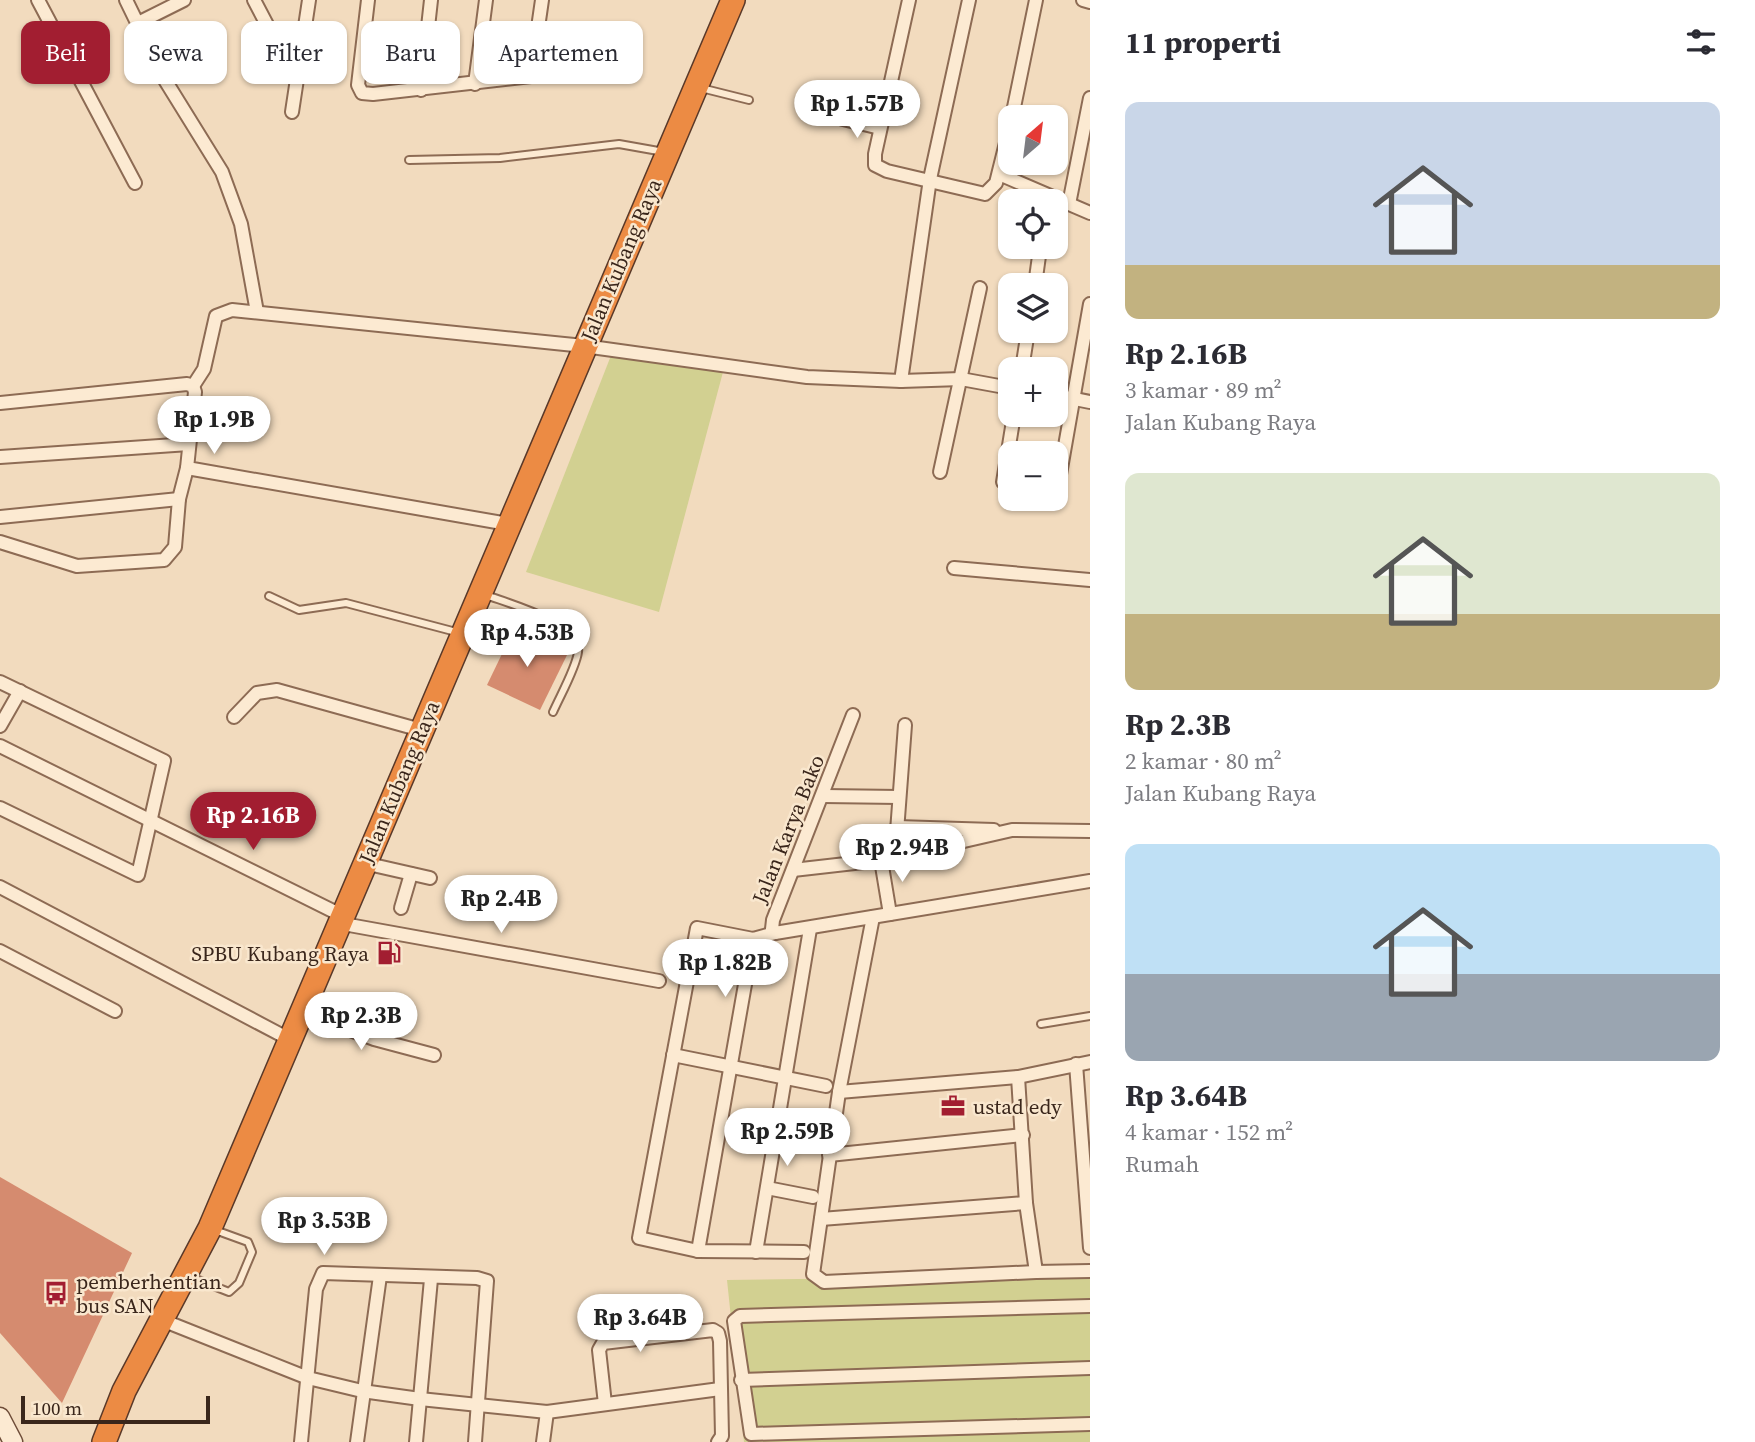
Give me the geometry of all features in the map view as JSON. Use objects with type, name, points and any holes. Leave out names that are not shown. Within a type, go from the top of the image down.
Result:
[{"type":"highway","name":"Jalan Kubang Raya","points":[[104,1442],[124,1391],[210,1228],[300,1011],[733,0]]},
{"type":"street","points":[[38,0],[135,183]]},
{"type":"street","points":[[126,0],[137,21]]},
{"type":"street","points":[[142,21],[184,0]]},
{"type":"street","points":[[254,0],[265,21]]},
{"type":"street","points":[[306,21],[309,0]]},
{"type":"street","points":[[368,0],[358,74],[362,93],[474,84]]},
{"type":"street","points":[[421,90],[431,0]]},
{"type":"street","points":[[483,21],[486,0]]},
{"type":"street","points":[[539,21],[542,0]]},
{"type":"street","points":[[909,0],[880,128],[875,164],[887,171],[985,194],[996,183],[999,175]]},
{"type":"street","points":[[901,381],[930,179],[969,0]]},
{"type":"street","points":[[1014,105],[1035,0]]},
{"type":"street","points":[[1083,0],[1090,2]]},
{"type":"street","points":[[167,84],[222,172],[241,224],[257,312]]},
{"type":"street","points":[[292,112],[296,84]]},
{"type":"street","points":[[1069,204],[1090,98]]},
{"type":"street","points":[[843,118],[880,128]]},
{"type":"street","points":[[1001,175],[1090,213]]},
{"type":"street","points":[[940,472],[980,288]]},
{"type":"street","points":[[1066,441],[1090,304]]},
{"type":"street","points":[[193,386],[204,369],[216,316],[232,310],[584,346],[807,377],[901,381],[961,379],[998,386]]},
{"type":"street","points":[[0,403],[187,384],[193,386]]},
{"type":"street","points":[[0,542],[77,566],[164,559],[175,547],[179,499],[187,468],[195,392],[193,386]]},
{"type":"street","points":[[1068,397],[1090,402]]},
{"type":"street","points":[[0,457],[189,444]]},
{"type":"street","points":[[187,468],[508,524]]},
{"type":"street","points":[[0,517],[179,499]]},
{"type":"street","points":[[954,568],[1090,580]]},
{"type":"street","points":[[0,682],[164,761],[138,875],[0,808]]},
{"type":"street","points":[[234,717],[257,693],[277,690],[421,730]]},
{"type":"street","points":[[0,726],[20,691]]},
{"type":"street","name":"Jalan Karya Bako","points":[[853,715],[824,796],[773,920],[772,929],[775,933],[1090,881]]},
{"type":"street","points":[[895,858],[905,725]]},
{"type":"street","points":[[0,746],[149,818],[340,919],[659,981]]},
{"type":"street","points":[[824,796],[899,797]]},
{"type":"street","points":[[897,827],[1090,831]]},
{"type":"street","points":[[793,870],[895,858],[1012,830]]},
{"type":"street","points":[[881,860],[890,914]]},
{"type":"street","points":[[365,863],[430,878]]},
{"type":"street","points":[[401,908],[411,874]]},
{"type":"street","points":[[0,887],[289,1039]]},
{"type":"street","points":[[873,917],[839,1092],[813,1274],[819,1281],[1090,1271]]},
{"type":"street","points":[[775,933],[753,939],[697,928],[639,1238],[698,1251],[804,1252]]},
{"type":"street","points":[[756,1252],[810,929]]},
{"type":"street","points":[[698,1251],[753,939]]},
{"type":"street","points":[[0,951],[115,1010]]},
{"type":"street","points":[[300,1011],[374,1039],[434,1055]]},
{"type":"street","points":[[673,1055],[826,1086]]},
{"type":"street","points":[[839,1092],[1018,1077],[1090,1062]]},
{"type":"street","points":[[1076,1063],[1090,1248]]},
{"type":"street","points":[[1018,1077],[1026,1203],[1036,1272]]},
{"type":"street","points":[[776,1133],[817,1140]]},
{"type":"street","points":[[829,1155],[1023,1135]]},
{"type":"street","points":[[766,1188],[813,1197]]},
{"type":"street","points":[[821,1219],[1026,1203]]},
{"type":"street","points":[[301,1442],[316,1289],[323,1273],[431,1279],[477,1278],[487,1281],[475,1442]]},
{"type":"street","points":[[357,1442],[380,1276]]},
{"type":"street","points":[[416,1442],[431,1279]]},
{"type":"street","points":[[1090,1306],[740,1316],[734,1321],[748,1432],[755,1435],[1090,1424]]},
{"type":"street","points":[[162,1320],[308,1378],[362,1391],[420,1399],[547,1412],[720,1389]]},
{"type":"street","points":[[605,1404],[599,1350],[608,1340],[713,1330],[718,1333],[720,1341],[722,1436],[718,1442]]},
{"type":"street","points":[[741,1380],[1090,1368]]},
{"type":"street","points":[[543,1442],[547,1412]]},
{"type":"street","points":[[0,1417],[13,1442]]},
{"type":"lane","points":[[695,87],[749,100]]},
{"type":"lane","points":[[409,160],[500,158],[619,144],[667,153]]},
{"type":"lane","points":[[481,593],[562,625],[575,638],[579,651],[553,712]]},
{"type":"lane","points":[[269,596],[299,610],[346,603],[463,634]]},
{"type":"lane","points":[[1041,1024],[1090,1016]]},
{"type":"lane","points":[[187,1275],[229,1292],[239,1283],[252,1252],[248,1242],[210,1228]]},
{"type":"shaded area","points":[[612,353],[723,372],[659,612],[526,572]]},
{"type":"shaded area","points":[[1090,1275],[1090,1442],[744,1442],[727,1280]]},
{"type":"building","points":[[515,627],[568,653],[540,710],[487,685]]},
{"type":"building","name":"pemberhentian bus SAN","points":[[0,1177],[132,1253],[62,1403],[0,1333]]},
{"type":"place","name":"SPBU Kubang Raya","points":[[389,953]]},
{"type":"place","name":"ustad edy","points":[[953,1106]]},
{"type":"place","name":"pemberhentian bus SAN","points":[[56,1293]]}]
